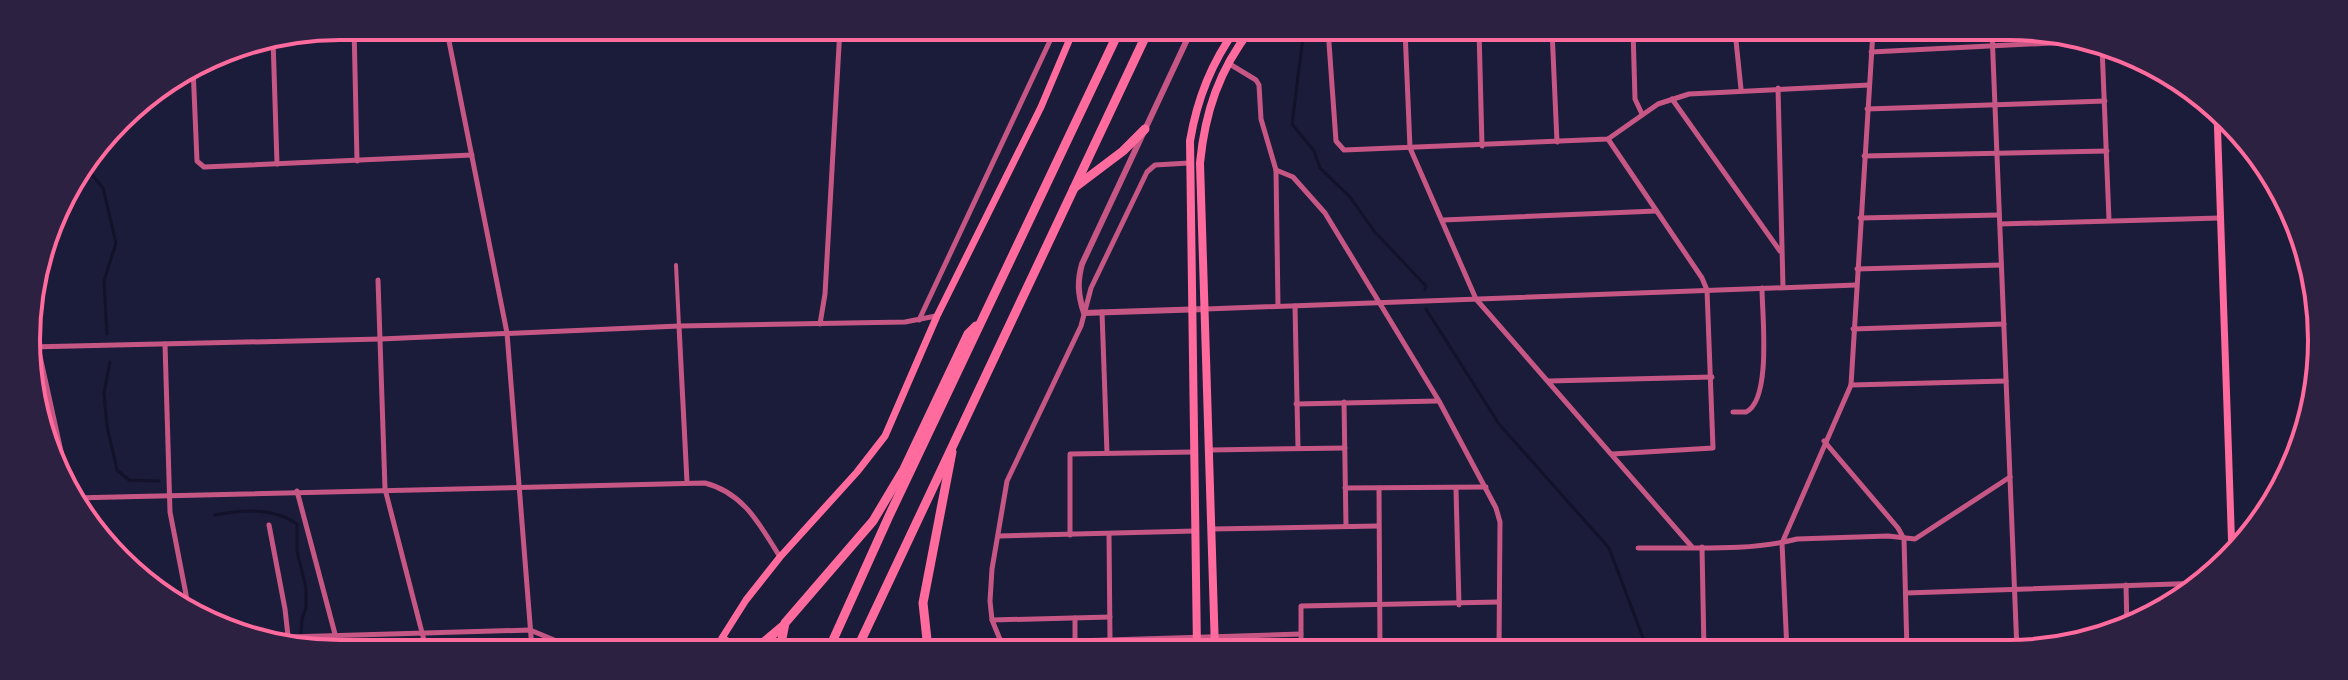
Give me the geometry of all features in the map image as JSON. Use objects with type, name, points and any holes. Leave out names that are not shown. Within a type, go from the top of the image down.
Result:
[{"type":"highway","points":[[833,640],[1115,40]]},
{"type":"highway","points":[[861,640],[955,435],[1144,40]]},
{"type":"highway","points":[[1071,190],[1123,151],[1145,129]]},
{"type":"highway","points":[[766,640],[785,623],[873,521],[904,469],[968,334],[981,321]]},
{"type":"highway","points":[[927,640],[925,590],[955,435]]},
{"type":"highway","points":[[782,640],[785,623]]},
{"type":"main road","points":[[725,640],[722,638],[746,600],[885,436],[937,316],[1041,107],[1069,40]]},
{"type":"main road","points":[[1197,637],[1189,163],[1200,97],[1215,61],[1229,40]]},
{"type":"main road","points":[[1215,640],[1201,153],[1210,105],[1228,62],[1243,40]]},
{"type":"main road","points":[[2217,125],[2232,540]]},
{"type":"main road","points":[[1195,490],[1211,491]]},
{"type":"street","points":[[354,40],[357,161]]},
{"type":"street","points":[[449,40],[507,333],[531,640]]},
{"type":"street","points":[[820,324],[825,294],[839,40]]},
{"type":"street","points":[[919,320],[1050,40]]},
{"type":"street","points":[[1084,313],[1078,287],[1082,264],[1187,40]]},
{"type":"street","points":[[1329,40],[1336,141],[1344,150],[1608,139],[1642,114],[1689,94],[1869,85]]},
{"type":"street","points":[[1405,40],[1410,148],[1476,299],[1692,547]]},
{"type":"street","points":[[1479,40],[1482,146]]},
{"type":"street","points":[[1552,40],[1557,142]]},
{"type":"street","points":[[1633,40],[1635,99],[1642,114]]},
{"type":"street","points":[[1736,40],[1741,90]]},
{"type":"street","points":[[1786,640],[1782,543],[1851,385],[1872,40]]},
{"type":"street","points":[[1993,40],[2016,640]]},
{"type":"street","points":[[1871,52],[2048,43]]},
{"type":"street","points":[[273,48],[277,164]]},
{"type":"street","points":[[2103,56],[2109,220]]},
{"type":"street","points":[[1228,62],[1259,85],[1261,119],[1276,170],[1278,306]]},
{"type":"street","points":[[193,78],[197,161],[204,167],[472,155]]},
{"type":"street","points":[[1778,88],[1783,287]]},
{"type":"street","points":[[1672,99],[1781,253]]},
{"type":"street","points":[[1867,109],[2105,101]]},
{"type":"street","points":[[1608,139],[1707,290],[1713,448],[1612,454]]},
{"type":"street","points":[[1864,156],[2107,151]]},
{"type":"street","points":[[1000,640],[992,620],[990,601],[992,569],[1007,481],[1081,326],[1096,277],[1147,172],[1155,165],[1189,163]]},
{"type":"street","points":[[1276,170],[1293,177],[1325,213],[1381,302],[1486,487],[1500,522],[1499,640]]},
{"type":"street","points":[[1443,220],[1656,211]]},
{"type":"street","points":[[1860,218],[1999,215]]},
{"type":"street","points":[[2000,224],[2221,218]]},
{"type":"street","points":[[676,265],[687,482]]},
{"type":"street","points":[[1857,269],[2001,265]]},
{"type":"street","points":[[378,280],[385,489],[424,640]]},
{"type":"street","points":[[1084,313],[1856,285]]},
{"type":"street","points":[[1733,412],[1745,412],[1750,408],[1763,383],[1762,288]]},
{"type":"street","points":[[1295,306],[1298,448]]},
{"type":"street","points":[[1102,312],[1107,453]]},
{"type":"street","points":[[40,347],[820,324],[919,320],[937,316]]},
{"type":"street","points":[[1853,329],[2004,324]]},
{"type":"street","points":[[165,344],[170,512],[187,598]]},
{"type":"street","points":[[41,361],[60,447]]},
{"type":"street","points":[[1548,381],[1712,377]]},
{"type":"street","points":[[1851,385],[2006,381]]},
{"type":"street","points":[[1296,404],[1439,401]]},
{"type":"street","points":[[1344,402],[1346,526]]},
{"type":"street","points":[[1824,441],[1904,539],[1907,640]]},
{"type":"street","points":[[1210,450],[1345,448]]},
{"type":"street","points":[[1070,535],[1070,454],[1194,452]]},
{"type":"street","points":[[1638,548],[1888,536],[1915,539],[2010,477]]},
{"type":"street","points":[[85,498],[687,482],[717,486],[753,513],[780,557]]},
{"type":"street","points":[[1345,488],[1486,487]]},
{"type":"street","points":[[1379,488],[1380,640]]},
{"type":"street","points":[[1456,489],[1459,605]]},
{"type":"street","points":[[297,491],[335,634]]},
{"type":"street","points":[[269,525],[288,635]]},
{"type":"street","points":[[1212,529],[1378,526]]},
{"type":"street","points":[[999,536],[1195,531]]},
{"type":"street","points":[[1109,534],[1110,640]]},
{"type":"street","points":[[1702,547],[1704,640]]},
{"type":"street","points":[[1906,593],[2183,584]]},
{"type":"street","points":[[2126,585],[2127,615]]},
{"type":"street","points":[[1301,640],[1301,606],[1499,602]]},
{"type":"street","points":[[992,620],[1110,617]]},
{"type":"street","points":[[1075,618],[1075,640]]},
{"type":"street","points":[[293,636],[530,630],[554,640]]},
{"type":"street","points":[[1132,640],[1301,634]]},
{"type":"waterway","points":[[1303,40],[1292,124],[1314,151],[1320,168],[1350,197],[1374,231],[1426,286],[1425,290]]},
{"type":"waterway","points":[[91,173],[103,188],[116,243],[104,281],[107,334]]},
{"type":"waterway","points":[[1426,309],[1499,424],[1609,548],[1644,640]]},
{"type":"waterway","points":[[110,362],[104,393],[107,426],[117,470],[129,480],[159,481]]},
{"type":"waterway","points":[[215,515],[268,512],[297,524],[297,551],[306,588],[301,637]]}]
